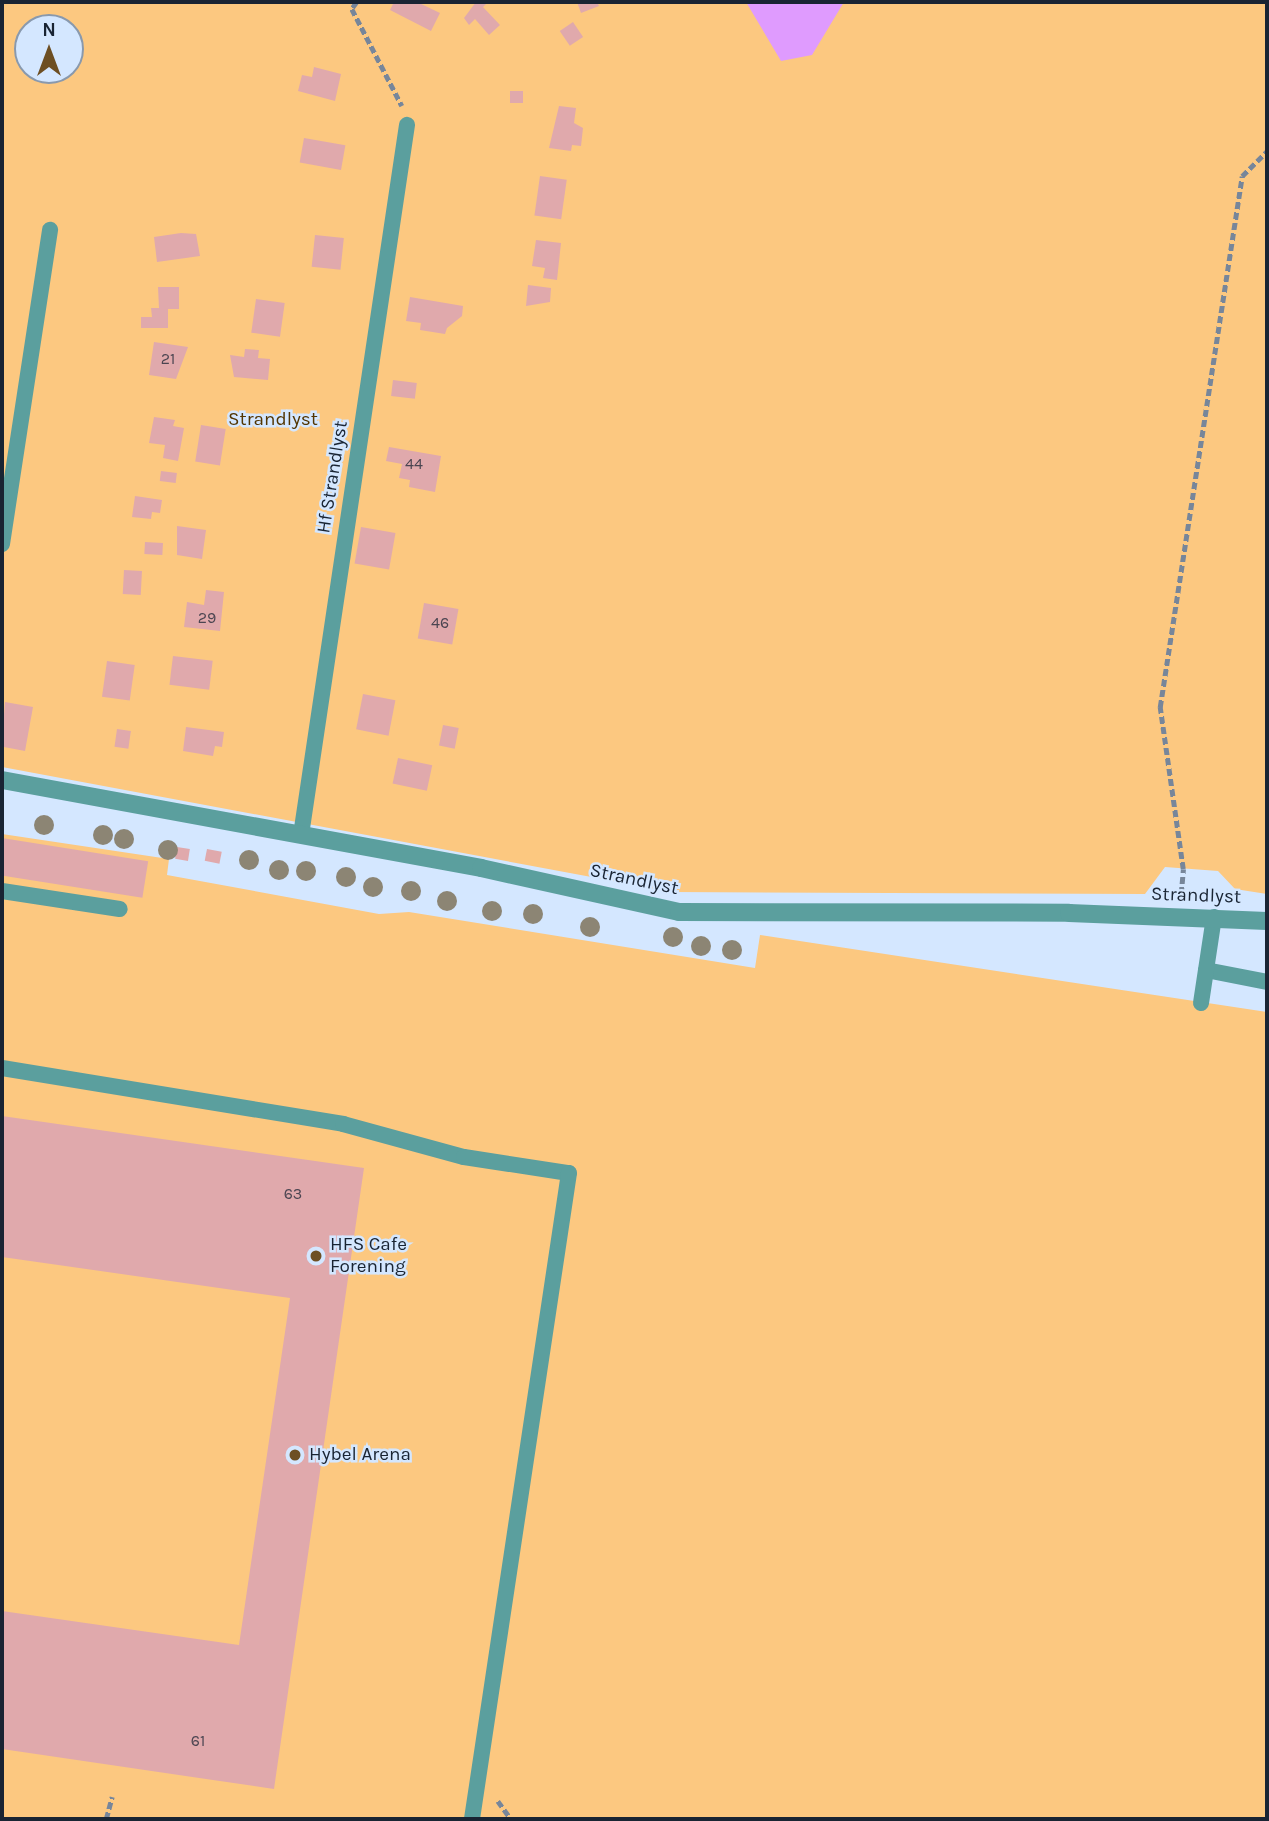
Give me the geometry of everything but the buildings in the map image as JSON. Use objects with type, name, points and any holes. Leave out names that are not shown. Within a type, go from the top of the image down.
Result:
[{"type":"street","name":"Strandlyst","points":[[2,780],[481,868],[679,912],[1179,916],[1267,920]]},
{"type":"lane","name":"Hf Strandlyst","points":[[301,835],[407,125]]},
{"type":"lane","points":[[2,544],[50,230]]},
{"type":"lane","points":[[2,891],[120,909]]},
{"type":"lane","points":[[1201,1003],[1214,917]]},
{"type":"lane","points":[[1206,970],[1267,982]]},
{"type":"lane","points":[[2,1068],[343,1124],[464,1157],[569,1173],[472,1819]]},
{"type":"path","points":[[357,2],[352,9],[407,116],[407,125]]},
{"type":"path","points":[[1179,916],[1184,869],[1160,707],[1242,176],[1267,150]]},
{"type":"path","points":[[106,1819],[112,1797]]},
{"type":"green space","points":[[2,2],[1267,2],[1267,894],[1235,889],[1218,871],[1165,867],[1145,894],[672,892],[2,767]]},
{"type":"green space","points":[[2,834],[169,859],[167,875],[379,914],[409,912],[755,968],[760,935],[1267,1012],[1267,1819],[2,1819]]},
{"type":"shaded area","points":[[746,2],[844,2],[812,55],[781,61]]},
{"type":"place","name":"HFS Cafe Forening","points":[[316,1256]]},
{"type":"place","name":"Hybel Arena","points":[[295,1455]]}]
